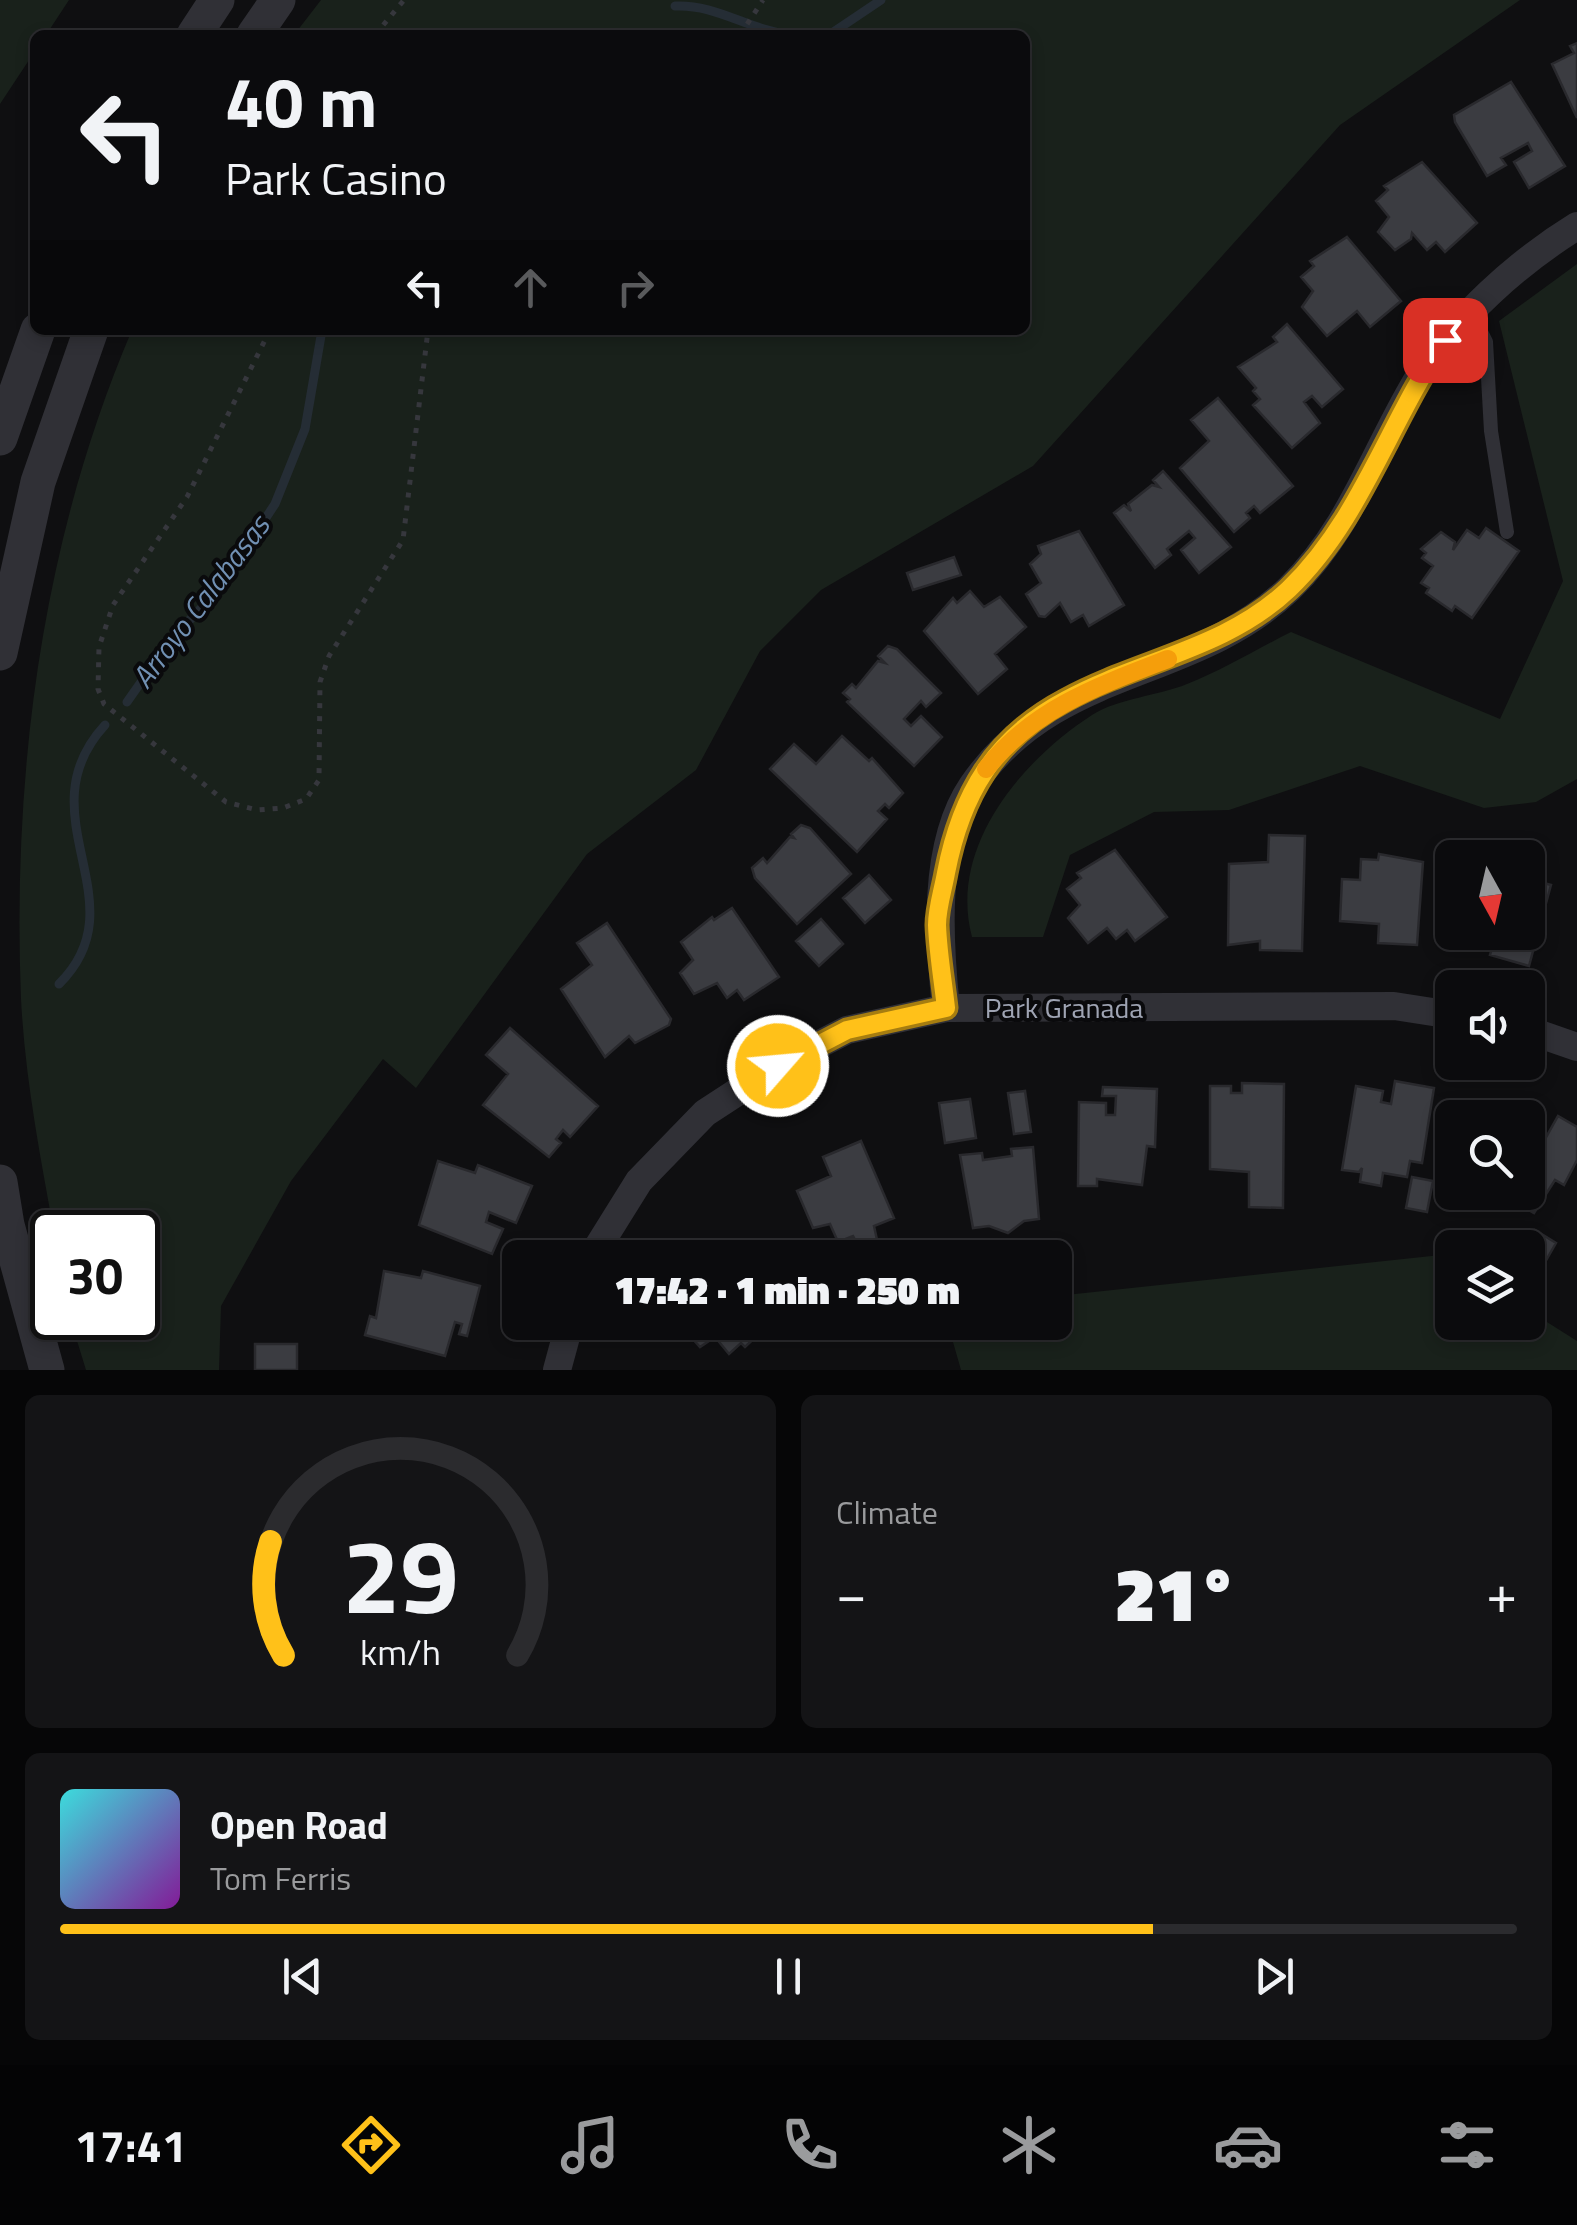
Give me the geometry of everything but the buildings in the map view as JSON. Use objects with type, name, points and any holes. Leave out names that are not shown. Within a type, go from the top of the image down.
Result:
[{"type":"street","points":[[197,30],[218,0]]},
{"type":"street","points":[[257,30],[278,0]]},
{"type":"street","points":[[946,1008],[937,923],[953,838],[970,790],[1010,738],[1066,700],[1197,648],[1287,591],[1330,543],[1418,378],[1471,312],[1549,243],[1577,226]]},
{"type":"street","points":[[0,438],[36,335]]},
{"type":"street","points":[[0,652],[38,482],[89,335]]},
{"type":"street","name":"Park Granada","points":[[602,1240],[639,1181],[705,1113],[778,1066],[847,1030],[946,1008],[1394,1006],[1435,1012]]},
{"type":"street","points":[[1545,1036],[1577,1047]]},
{"type":"street","points":[[0,1182],[7,1225],[47,1370]]},
{"type":"street","points":[[558,1370],[566,1340]]},
{"type":"lane","points":[[1471,312],[1486,342],[1491,431],[1507,532]]},
{"type":"path","points":[[378,30],[404,0]]},
{"type":"path","points":[[744,30],[764,0]]},
{"type":"path","points":[[268,335],[187,496],[114,605],[99,647],[98,689],[104,704],[226,802],[258,810],[282,808],[306,799],[319,780],[320,682],[329,656],[402,540],[427,335]]},
{"type":"shaded area","points":[[0,0],[69,0],[49,30],[30,30],[30,59],[0,104]]},
{"type":"shaded area","points":[[321,0],[1520,0],[1340,125],[1033,466],[821,590],[760,651],[696,770],[587,854],[416,1088],[383,1059],[291,1181],[221,1306],[219,1370],[86,1370],[77,1340],[160,1340],[160,1210],[50,1210],[23,1029],[19,914],[22,828],[39,658],[55,574],[75,491],[130,335],[1030,335],[1030,30],[298,30]]},
{"type":"shaded area","points":[[1577,264],[1577,779],[1536,802],[1484,808],[1360,766],[1229,810],[1154,812],[1070,855],[1043,937],[972,937],[967,904],[971,871],[996,810],[1040,756],[1103,709],[1187,684],[1291,632],[1500,719],[1563,581],[1499,321]]},
{"type":"shaded area","points":[[1435,1256],[1435,1340],[1545,1340],[1545,1321],[1577,1341],[1577,1370],[961,1370],[952,1340],[1072,1340],[1072,1294]]},
{"type":"waterway","name":"Arroyo Calabasas","points":[[836,30],[881,0]]},
{"type":"waterway","name":"Arroyo Calabasas","points":[[675,6],[705,9],[768,30]]},
{"type":"waterway","name":"Arroyo Calabasas","points":[[127,702],[172,638],[217,592],[275,504],[305,429],[321,335]]},
{"type":"waterway","name":"Arroyo Calabasas","points":[[59,984],[81,953],[90,922],[74,792],[83,759],[105,725]]},
{"type":"slow traffic","points":[[986,769],[1010,738],[1066,700],[1168,659]]},
{"type":"route","points":[[778,1066],[847,1030],[946,1008],[937,923],[953,838],[970,790],[1010,738],[1066,700],[1197,648],[1244,622],[1287,591],[1330,543],[1370,475],[1418,378],[1445,340]]}]
